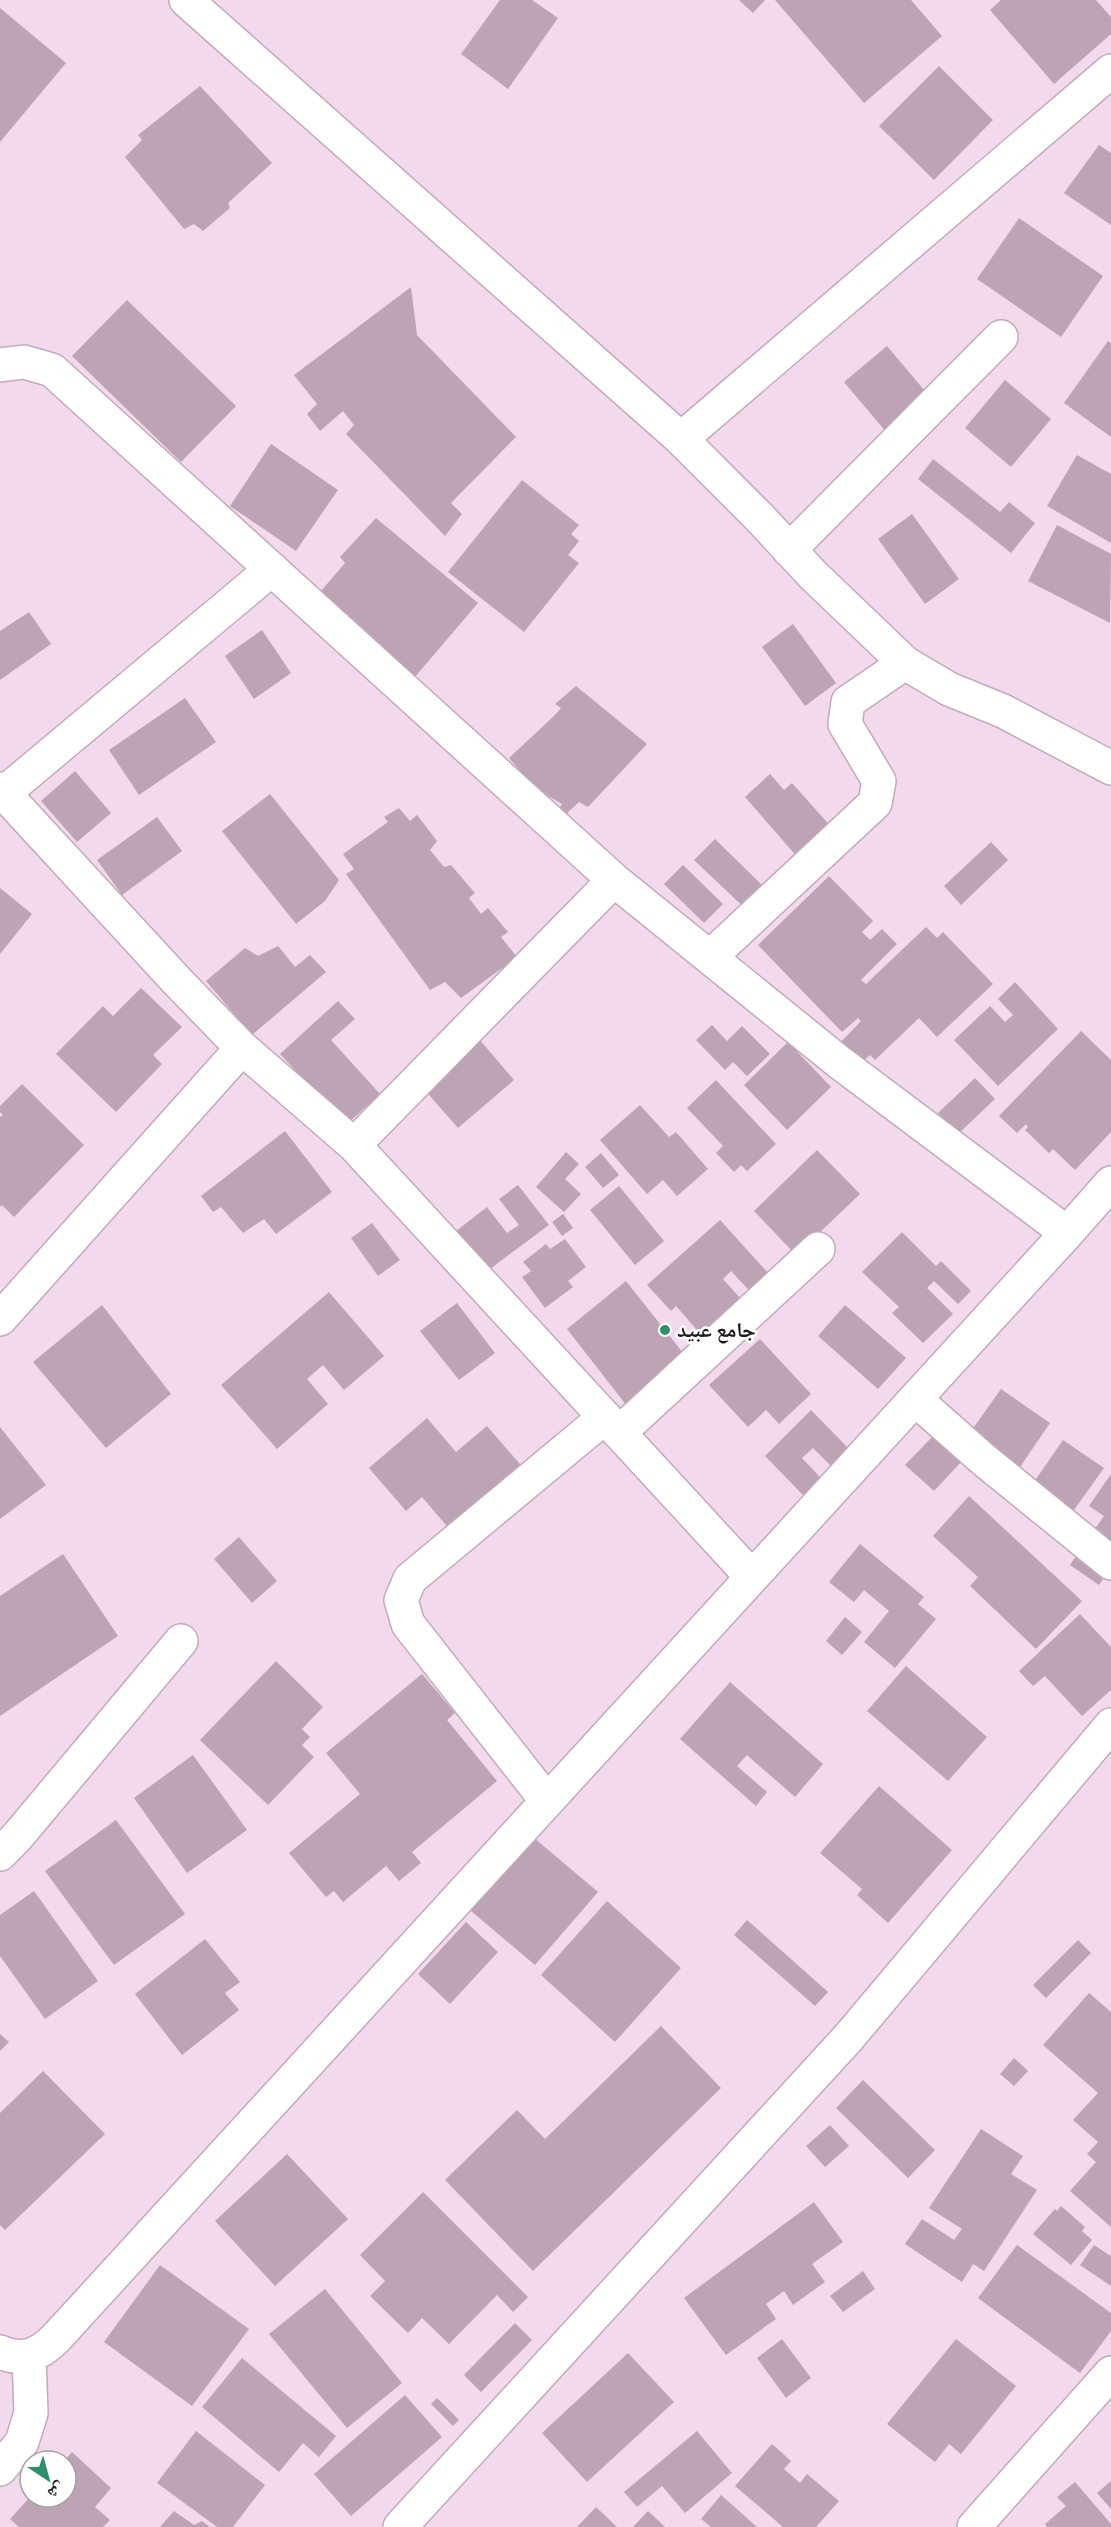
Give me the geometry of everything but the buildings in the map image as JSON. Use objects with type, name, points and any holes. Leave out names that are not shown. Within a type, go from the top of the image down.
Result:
[{"type":"street","points":[[186,0],[681,439],[904,663],[949,688],[1003,711],[1111,768]]},
{"type":"street","points":[[681,439],[1111,71]]},
{"type":"street","points":[[789,550],[1001,337]]},
{"type":"street","points":[[0,365],[24,362],[52,370],[614,880],[839,1062],[1067,1233]]},
{"type":"street","points":[[272,569],[2,791],[242,1048],[354,1145],[752,1577]]},
{"type":"street","points":[[710,957],[874,803],[879,781],[845,724],[848,702],[904,663]]},
{"type":"street","points":[[354,1145],[614,880]]},
{"type":"street","points":[[0,1319],[242,1048]]},
{"type":"street","points":[[0,2469],[22,2442],[31,2413],[14,2355],[45,2350],[1111,1183]]},
{"type":"street","points":[[548,1801],[408,1624],[401,1600],[410,1579],[612,1425],[818,1249]]},
{"type":"street","points":[[915,1399],[984,1461],[1111,1563]]},
{"type":"street","points":[[0,1854],[18,1837],[182,1641]]},
{"type":"street","points":[[400,2527],[849,2037],[1111,1725]]},
{"type":"street","points":[[974,2527],[1111,2373]]},
{"type":"place","name":"جامع عبيد","points":[[665,1330]]}]
